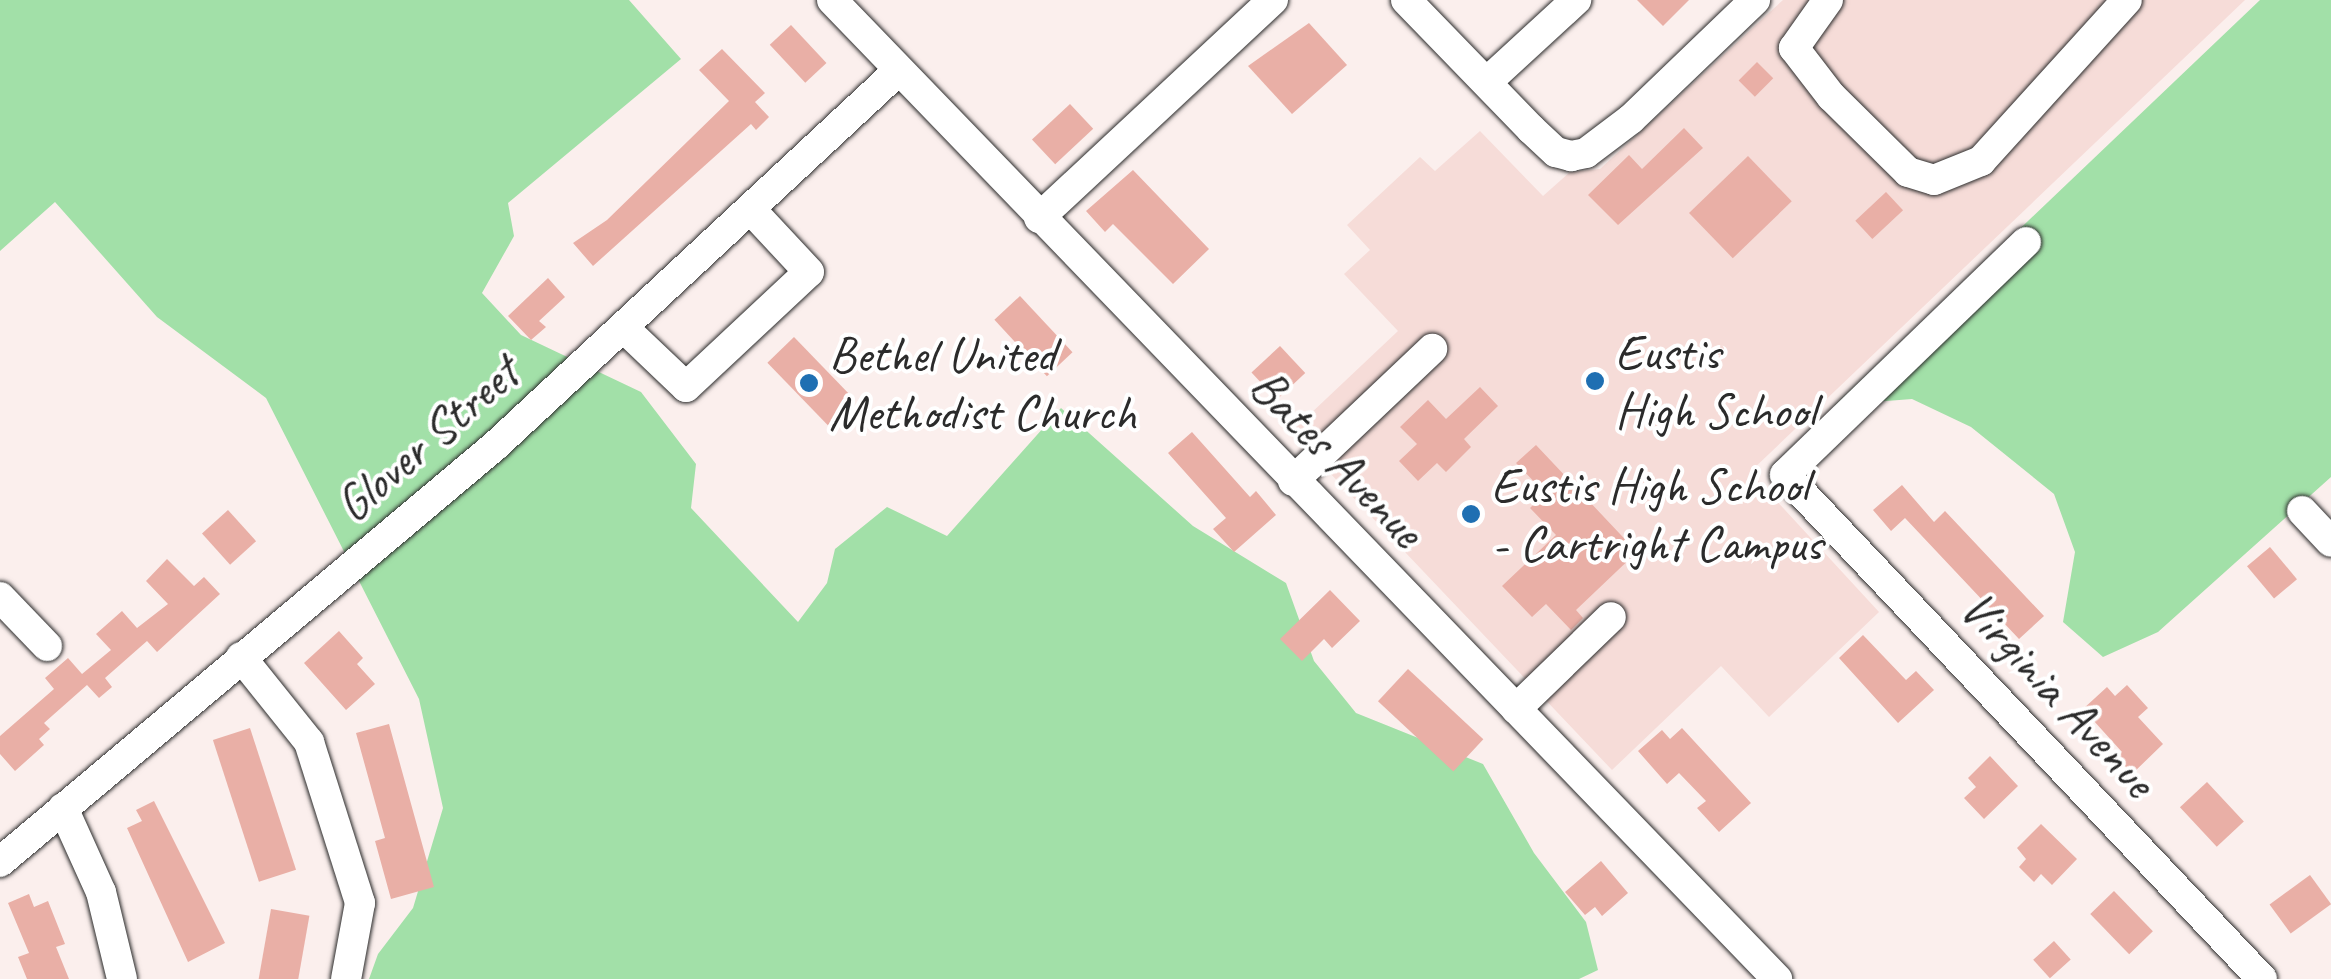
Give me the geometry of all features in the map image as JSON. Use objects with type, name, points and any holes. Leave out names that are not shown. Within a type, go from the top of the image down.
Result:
[{"type":"street","name":"Bates Avenue","points":[[832,0],[1772,977]]},
{"type":"street","points":[[1039,218],[1273,0]]},
{"type":"street","points":[[1406,0],[1531,130],[1565,155],[1586,153],[1632,119],[1755,0]]},
{"type":"street","points":[[1488,81],[1576,0]]},
{"type":"street","points":[[1828,0],[1794,48],[1830,96],[1908,172],[1934,180],[1980,161],[2127,0]]},
{"type":"street","name":"Glover Street","points":[[0,862],[625,329],[753,212],[898,70]]},
{"type":"street","points":[[625,329],[686,388],[809,272],[753,212]]},
{"type":"street","name":"Virginia Avenue","points":[[2026,242],[1785,475],[2262,979]]},
{"type":"street","points":[[1293,481],[1432,350]]},
{"type":"street","points":[[2302,512],[2331,542]]},
{"type":"street","points":[[0,598],[47,646]]},
{"type":"street","points":[[1516,710],[1611,617]]},
{"type":"street","points":[[241,657],[310,742],[360,903],[346,979]]},
{"type":"street","points":[[63,808],[101,892],[122,979]]},
{"type":"shaded area","name":"Eustis High School","points":[[1783,0],[2245,0],[1750,472],[1879,612],[1769,717],[1721,666],[1612,770],[1291,432],[1398,331],[1344,274],[1370,250],[1347,225],[1420,157],[1435,171],[1480,131],[1543,196],[1570,172],[1600,169]]},
{"type":"green space","points":[[0,0],[629,0],[681,59],[508,203],[514,236],[482,293],[521,335],[641,392],[696,464],[691,508],[798,622],[827,583],[835,549],[887,507],[947,536],[1061,408],[1193,526],[1286,583],[1314,661],[1356,713],[1483,764],[1534,853],[1586,922],[1598,970],[1579,979],[369,979],[378,954],[413,908],[443,808],[419,699],[266,398],[157,317],[55,202],[0,251]]},
{"type":"green space","points":[[2260,0],[2331,0],[2331,477],[2158,632],[2103,657],[2063,622],[2075,552],[2054,494],[1971,427],[1912,399],[1835,405]]},
{"type":"building","points":[[1637,0],[1689,0],[1663,26]]},
{"type":"building","points":[[1309,23],[1347,65],[1292,114],[1248,66]]},
{"type":"building","points":[[791,25],[826,63],[805,83],[770,45]]},
{"type":"building","points":[[722,49],[765,93],[755,102],[769,117],[756,130],[751,124],[593,266],[573,243],[607,220],[729,101],[699,70]]},
{"type":"building","points":[[1757,62],[1773,78],[1755,97],[1739,80]]},
{"type":"building","points":[[1070,104],[1093,129],[1055,164],[1032,139]]},
{"type":"building","points":[[1684,128],[1703,148],[1618,225],[1588,195],[1629,155],[1642,169]]},
{"type":"building","points":[[1748,156],[1792,201],[1733,258],[1689,213]]},
{"type":"building","points":[[1133,170],[1209,249],[1173,284],[1113,224],[1105,232],[1086,211]]},
{"type":"building","points":[[1886,192],[1903,210],[1872,239],[1855,221]]},
{"type":"building","points":[[548,278],[565,297],[539,321],[546,327],[531,340],[508,316]]},
{"type":"building","points":[[1020,296],[1073,352],[1047,376],[994,320]]},
{"type":"building","points":[[794,337],[854,400],[828,425],[767,363]]},
{"type":"building","points":[[1280,346],[1305,373],[1277,400],[1251,373]]},
{"type":"building","points":[[1480,387],[1498,406],[1464,439],[1471,447],[1446,472],[1437,463],[1418,481],[1399,461],[1417,444],[1400,427],[1428,400],[1446,419]]},
{"type":"building","points":[[1192,432],[1250,497],[1256,491],[1276,515],[1234,552],[1213,529],[1226,518],[1168,453]]},
{"type":"building","points":[[1536,445],[1637,552],[1576,610],[1583,618],[1571,630],[1546,604],[1532,617],[1502,586],[1556,535],[1530,508],[1545,493],[1516,463]]},
{"type":"building","points":[[1902,485],[1934,522],[1945,511],[2044,616],[2019,639],[1905,518],[1891,531],[1873,510]]},
{"type":"building","points":[[228,510],[256,541],[230,565],[202,533]]},
{"type":"building","points":[[2270,547],[2297,579],[2274,598],[2247,566]]},
{"type":"building","points":[[167,559],[194,586],[204,577],[220,594],[157,652],[147,641],[105,678],[112,687],[99,698],[87,685],[44,723],[50,729],[39,739],[44,745],[15,771],[0,754],[0,736],[54,689],[45,678],[68,658],[82,674],[111,650],[96,634],[122,611],[137,628],[168,604],[146,581]]},
{"type":"building","points":[[1330,590],[1360,621],[1332,648],[1324,639],[1302,661],[1280,639]]},
{"type":"building","points":[[339,631],[363,658],[357,664],[375,684],[346,710],[304,663]]},
{"type":"building","points":[[1863,635],[1906,680],[1916,671],[1934,690],[1898,723],[1839,658]]},
{"type":"building","points":[[1408,669],[1483,739],[1453,771],[1378,701]]},
{"type":"building","points":[[2127,685],[2148,708],[2138,717],[2163,744],[2132,774],[2116,757],[2122,752],[2083,709],[2107,687],[2115,696]]},
{"type":"building","points":[[389,724],[434,887],[391,899],[375,841],[385,838],[356,733]]},
{"type":"building","points":[[250,728],[296,870],[259,882],[213,740]]},
{"type":"building","points":[[1682,728],[1751,803],[1719,832],[1697,808],[1706,801],[1679,773],[1667,784],[1638,751],[1662,730],[1670,739]]},
{"type":"building","points":[[1990,756],[2018,786],[1984,819],[1964,798],[1976,787],[1968,778]]},
{"type":"building","points":[[2207,782],[2244,821],[2217,847],[2180,807]]},
{"type":"building","points":[[154,801],[225,943],[188,962],[127,828],[142,821],[136,810]]},
{"type":"building","points":[[2041,824],[2077,859],[2052,885],[2041,874],[2034,882],[2019,867],[2026,859],[2017,848]]},
{"type":"building","points":[[1601,861],[1628,893],[1602,916],[1595,907],[1585,915],[1565,892]]},
{"type":"building","points":[[2310,875],[2331,904],[2291,934],[2270,904]]},
{"type":"building","points":[[2114,891],[2153,931],[2129,954],[2090,914]]},
{"type":"building","points":[[29,894],[34,907],[48,901],[65,944],[56,947],[69,979],[27,979],[18,957],[29,953],[8,903]]},
{"type":"building","points":[[271,909],[309,916],[298,979],[259,979]]},
{"type":"building","points":[[2054,941],[2071,960],[2050,978],[2033,960]]},
{"type":"place","name":"Eustis High School","points":[[1595,381]]},
{"type":"place","name":"Bethel United Methodist Church","points":[[809,383]]},
{"type":"place","name":"Eustis High School - Cartright Campus","points":[[1471,514]]}]
